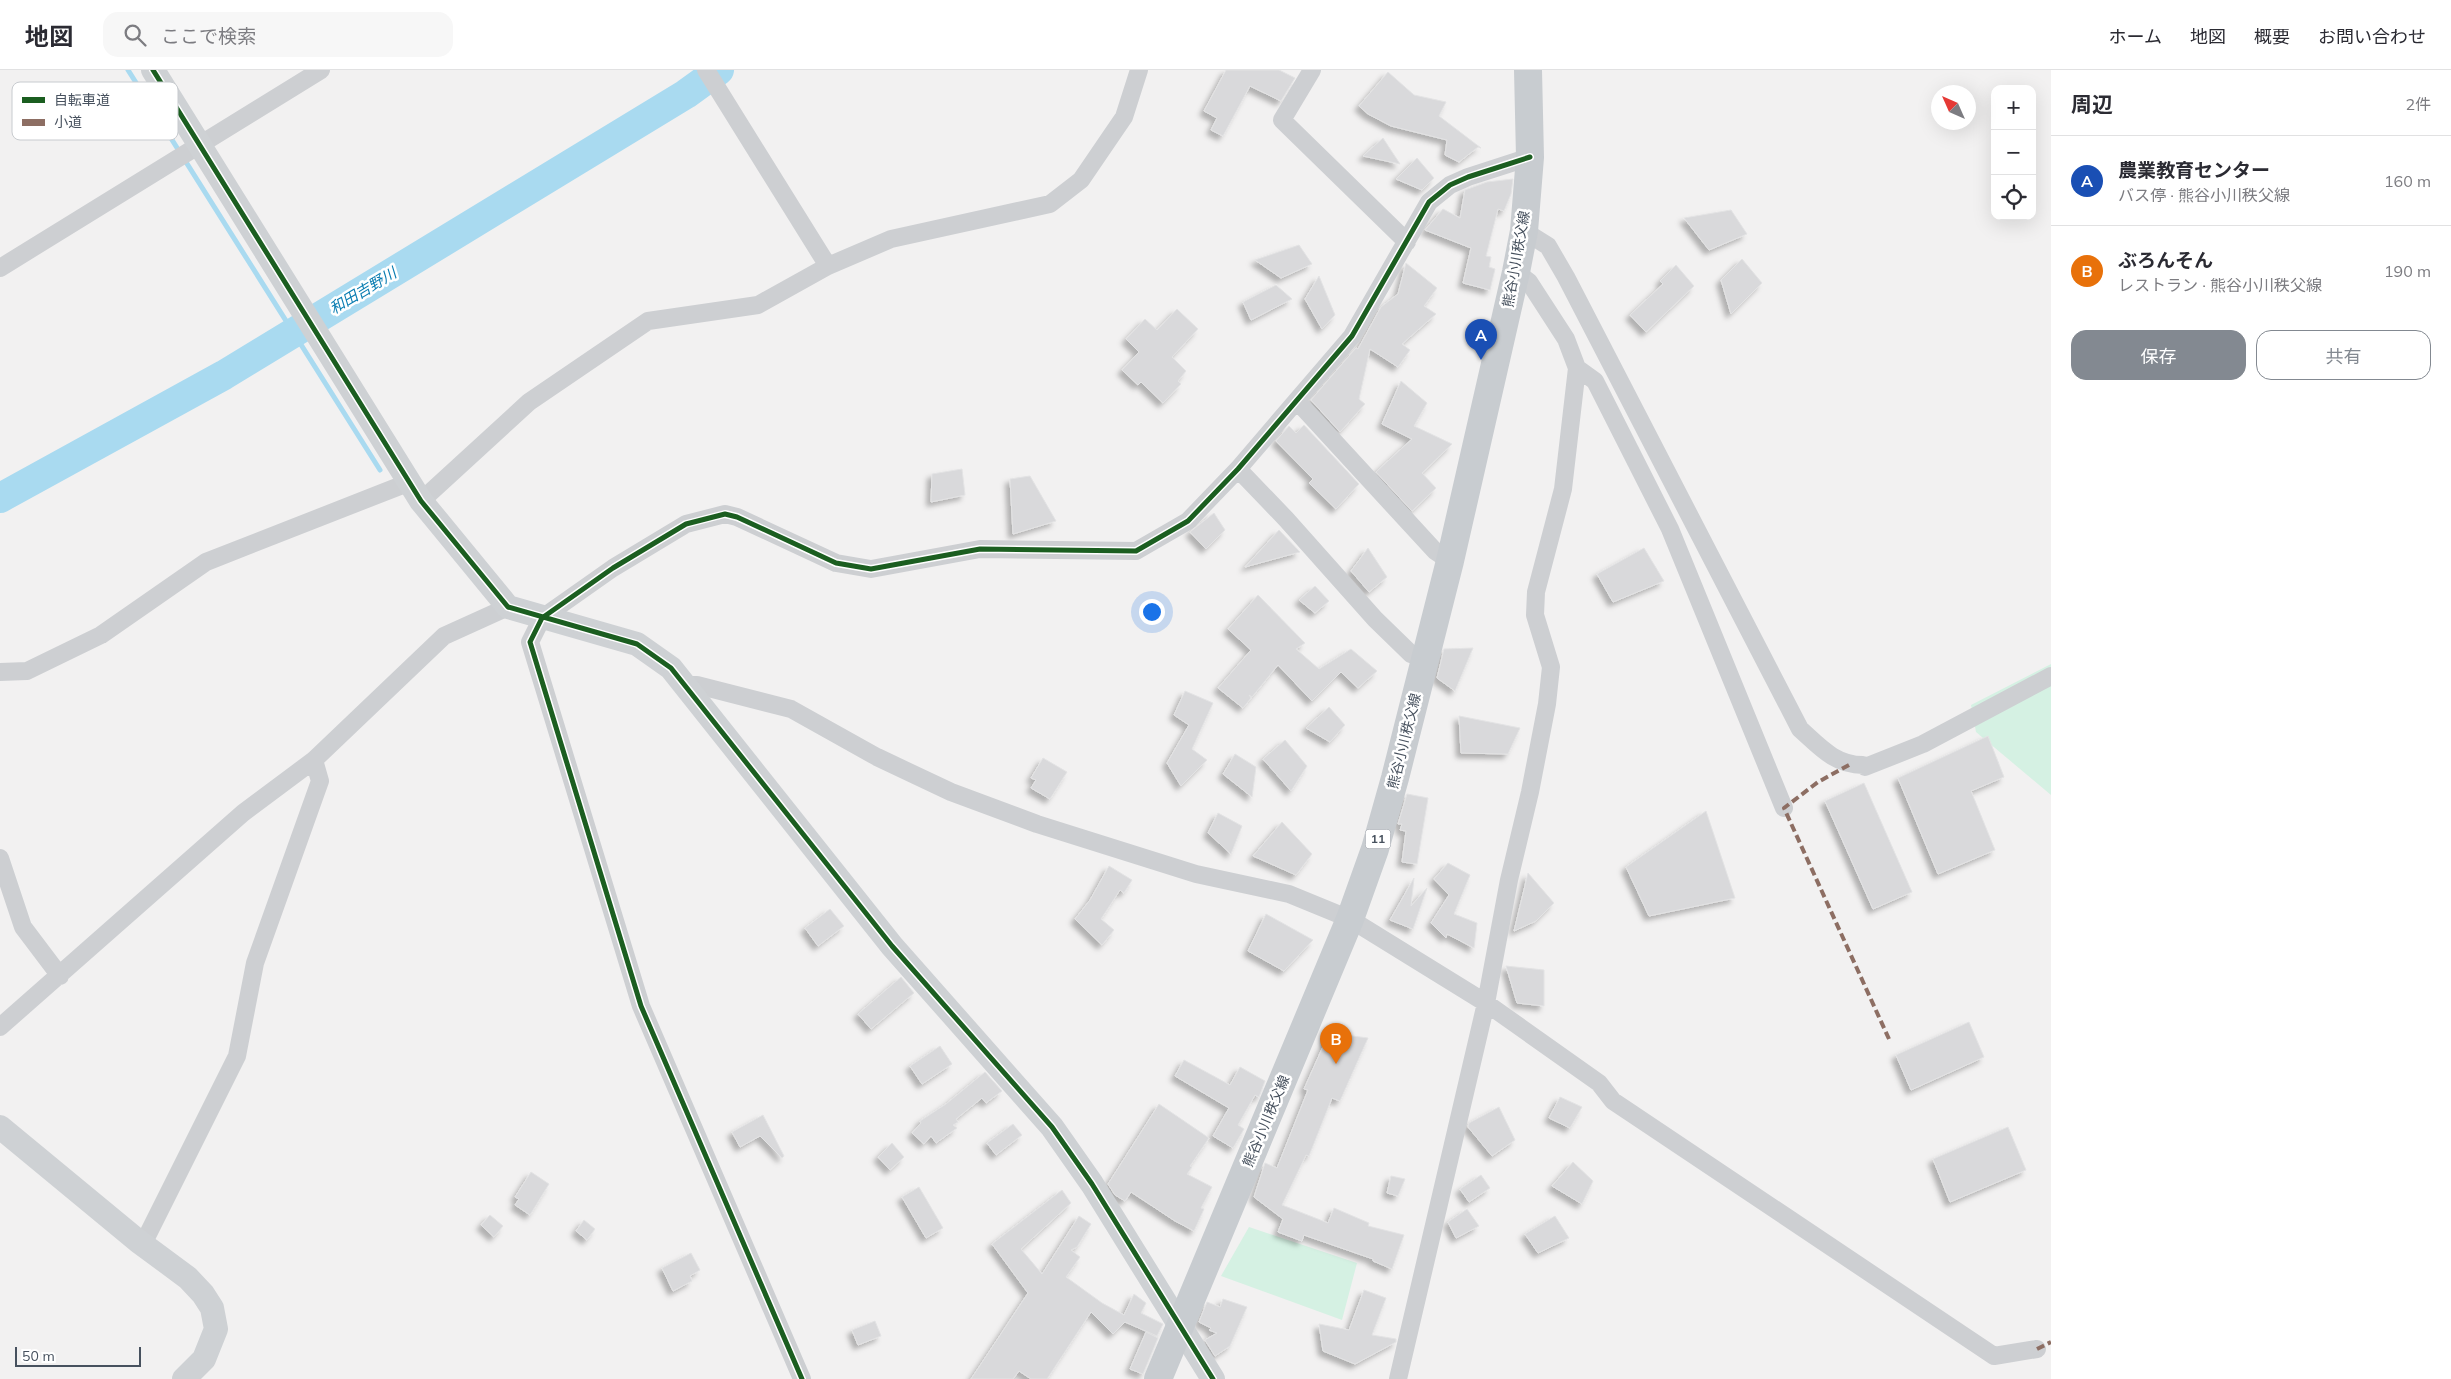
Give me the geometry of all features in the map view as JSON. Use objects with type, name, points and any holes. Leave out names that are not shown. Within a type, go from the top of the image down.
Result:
[{"type":"main road","name":"熊谷小川秩父線","points":[[1158,1379],[1350,919],[1375,849],[1450,561],[1524,232],[1530,157],[1528,70]]},
{"type":"street","points":[[153,70],[160,82]]},
{"type":"street","points":[[0,268],[198,144],[321,70]]},
{"type":"street","points":[[706,70],[828,266]]},
{"type":"street","points":[[0,672],[27,671],[101,635],[206,562],[416,492],[529,402],[648,321],[758,305],[828,266],[891,239],[1050,204],[1081,180],[1124,117],[1139,70]]},
{"type":"street","points":[[1312,70],[1282,120],[1407,242]]},
{"type":"street","points":[[178,111],[416,492],[508,607],[542,618],[617,636],[637,644],[671,668],[892,946],[1052,1127],[1092,1184],[1213,1379]]},
{"type":"street","points":[[802,1379],[641,1006],[530,642],[542,618],[613,568],[686,524],[725,514],[737,517],[836,563],[871,569],[980,549],[1136,551],[1188,521],[1238,469],[1352,336],[1429,202],[1450,186],[1468,177],[1530,157]]},
{"type":"street","points":[[1524,232],[1548,246],[1566,277],[1800,729],[1830,757],[1849,765],[1863,765],[1865,767],[1907,752],[2051,676]]},
{"type":"street","points":[[1398,1379],[1486,1003],[1509,880],[1530,792],[1547,704],[1551,667],[1535,615],[1536,592],[1563,489],[1577,368],[1566,339],[1529,282],[1516,272]]},
{"type":"street","points":[[1577,368],[1595,381],[1670,529],[1784,808]]},
{"type":"street","points":[[1297,401],[1435,551],[1450,561]]},
{"type":"street","points":[[1238,469],[1286,519],[1374,619],[1411,654],[1425,659]]},
{"type":"street","points":[[0,1027],[60,976],[243,812],[314,760],[444,636],[508,607]]},
{"type":"street","points":[[685,685],[697,685],[791,709],[876,757],[951,792],[1037,824],[1196,874],[1289,894],[1350,919],[1486,1003],[1599,1083],[1613,1102],[1994,1356],[2037,1349]]},
{"type":"street","points":[[142,1244],[237,1056],[255,964],[320,781],[314,760]]},
{"type":"street","points":[[0,858],[23,927],[60,976]]},
{"type":"street","points":[[0,1127],[142,1244],[188,1278],[203,1294],[212,1308],[216,1329],[204,1359],[184,1379]]},
{"type":"green space","points":[[2051,664],[2051,795],[1976,732],[1971,705]]},
{"type":"green space","points":[[1249,1227],[1357,1263],[1342,1320],[1221,1276]]},
{"type":"building","points":[[1226,70],[1279,70],[1295,78],[1281,101],[1250,86],[1223,136],[1211,130],[1217,118],[1204,111]]},
{"type":"building","points":[[1388,72],[1414,95],[1446,102],[1439,116],[1481,148],[1478,147],[1459,162],[1445,155],[1447,140],[1391,126],[1368,114],[1359,106]]},
{"type":"building","points":[[1383,138],[1400,164],[1363,156]]},
{"type":"building","points":[[1417,158],[1434,178],[1422,190],[1396,179]]},
{"type":"building","points":[[1513,179],[1511,194],[1504,211],[1498,209],[1486,256],[1491,257],[1489,267],[1495,269],[1490,290],[1463,283],[1471,248],[1425,230],[1443,209],[1460,218],[1465,190],[1487,182]]},
{"type":"building","points":[[1731,210],[1747,234],[1709,250],[1684,218]]},
{"type":"building","points":[[1299,245],[1312,264],[1281,278],[1255,260]]},
{"type":"building","points":[[1742,259],[1762,283],[1731,314],[1721,280]]},
{"type":"building","points":[[1406,263],[1437,288],[1424,306],[1436,314],[1402,344],[1410,350],[1398,367],[1370,349],[1359,399],[1365,404],[1340,432],[1311,400],[1356,348],[1358,349],[1381,307],[1398,294]]},
{"type":"building","points":[[1676,265],[1694,286],[1646,332],[1630,315],[1663,284],[1660,281]]},
{"type":"building","points":[[1319,276],[1335,315],[1322,329],[1305,299]]},
{"type":"building","points":[[1276,285],[1292,299],[1251,320],[1243,302]]},
{"type":"building","points":[[1177,309],[1198,329],[1172,357],[1186,371],[1178,381],[1181,384],[1163,403],[1141,382],[1138,385],[1122,370],[1139,352],[1126,339],[1145,319],[1157,330]]},
{"type":"building","points":[[1401,381],[1427,403],[1414,426],[1452,444],[1422,473],[1436,488],[1412,511],[1376,472],[1412,439],[1382,424]]},
{"type":"building","points":[[1304,425],[1359,484],[1336,509],[1309,483],[1313,479],[1276,441],[1289,426],[1296,433]]},
{"type":"building","points":[[962,469],[965,495],[931,502],[932,474]]},
{"type":"building","points":[[1030,476],[1056,521],[1013,534],[1010,479]]},
{"type":"building","points":[[1214,513],[1225,530],[1206,549],[1190,532]]},
{"type":"building","points":[[1279,530],[1300,552],[1245,567]]},
{"type":"building","points":[[1368,548],[1387,577],[1369,592],[1351,571]]},
{"type":"building","points":[[1644,548],[1664,581],[1613,602],[1597,574]]},
{"type":"building","points":[[1315,586],[1329,601],[1315,613],[1299,600]]},
{"type":"building","points":[[1258,595],[1305,643],[1296,649],[1319,669],[1351,649],[1377,671],[1358,688],[1341,672],[1312,701],[1278,665],[1252,697],[1249,695],[1251,698],[1243,708],[1218,688],[1251,650],[1228,629]]},
{"type":"building","points":[[1473,648],[1455,691],[1437,678],[1444,649]]},
{"type":"building","points":[[1185,691],[1213,703],[1192,749],[1207,760],[1181,786],[1167,763],[1189,725],[1174,715]]},
{"type":"building","points":[[1329,707],[1345,725],[1330,742],[1306,728]]},
{"type":"building","points":[[1459,716],[1520,728],[1508,754],[1461,753]]},
{"type":"building","points":[[1988,736],[2004,777],[1971,791],[1995,850],[1938,874],[1898,778]]},
{"type":"building","points":[[1285,740],[1307,766],[1291,791],[1263,759]]},
{"type":"building","points":[[1235,754],[1256,767],[1252,797],[1223,774]]},
{"type":"building","points":[[1043,758],[1067,772],[1050,799],[1031,788],[1036,780],[1031,778]]},
{"type":"building","points":[[1864,783],[1912,892],[1873,909],[1825,801]]},
{"type":"building","points":[[1407,794],[1428,798],[1417,864],[1402,862],[1406,831],[1400,830],[1402,824],[1398,824]]},
{"type":"building","points":[[1706,811],[1735,898],[1649,916],[1626,867]]},
{"type":"building","points":[[1218,813],[1242,826],[1231,854],[1208,833]]},
{"type":"building","points":[[1282,822],[1312,854],[1296,875],[1253,856]]},
{"type":"building","points":[[1448,863],[1470,875],[1454,914],[1477,923],[1474,948],[1447,934],[1446,938],[1431,923],[1449,895],[1434,879]]},
{"type":"building","points":[[1109,866],[1132,880],[1124,893],[1120,890],[1101,919],[1114,930],[1102,945],[1075,919],[1090,900]]},
{"type":"building","points":[[1528,873],[1554,903],[1536,921],[1514,931]]},
{"type":"building","points":[[1414,878],[1411,906],[1427,888],[1413,929],[1390,920]]},
{"type":"building","points":[[830,909],[844,926],[818,946],[805,928]]},
{"type":"building","points":[[1266,914],[1313,940],[1284,971],[1248,951]]},
{"type":"building","points":[[1506,966],[1544,970],[1544,1006],[1517,1003]]},
{"type":"building","points":[[901,977],[914,993],[871,1029],[858,1014]]},
{"type":"building","points":[[1969,1022],[1984,1057],[1911,1090],[1896,1055]]},
{"type":"building","points":[[1329,1033],[1368,1038],[1340,1101],[1332,1098],[1309,1156],[1306,1155],[1282,1205],[1328,1223],[1334,1208],[1369,1223],[1368,1226],[1404,1235],[1392,1269],[1373,1261],[1373,1259],[1304,1235],[1302,1241],[1278,1232],[1283,1219],[1254,1197],[1265,1163],[1277,1168],[1308,1090],[1304,1089]]},
{"type":"building","points":[[940,1046],[952,1064],[922,1084],[910,1066]]},
{"type":"building","points":[[1184,1060],[1230,1085],[1240,1067],[1265,1081],[1259,1097],[1255,1095],[1238,1125],[1244,1129],[1233,1148],[1213,1136],[1229,1108],[1175,1076]]},
{"type":"building","points":[[985,1072],[1002,1091],[986,1103],[982,1098],[956,1119],[958,1122],[953,1125],[957,1128],[936,1143],[931,1136],[924,1144],[912,1133],[921,1123],[920,1121],[946,1104]]},
{"type":"building","points":[[1560,1097],[1582,1107],[1570,1128],[1549,1118]]},
{"type":"building","points":[[1159,1104],[1209,1138],[1190,1166],[1192,1167],[1187,1174],[1212,1187],[1201,1208],[1204,1209],[1194,1231],[1131,1192],[1125,1201],[1115,1195],[1108,1184]]},
{"type":"building","points":[[1499,1107],[1515,1140],[1492,1156],[1468,1127],[1469,1123]]},
{"type":"building","points":[[763,1115],[784,1156],[782,1158],[760,1136],[740,1147],[732,1132]]},
{"type":"building","points":[[1013,1124],[1022,1135],[996,1155],[987,1143]]},
{"type":"building","points":[[2008,1127],[2026,1170],[1950,1202],[1933,1159]]},
{"type":"building","points":[[892,1143],[904,1157],[890,1170],[878,1157]]},
{"type":"building","points":[[1573,1162],[1593,1181],[1582,1204],[1552,1186]]},
{"type":"building","points":[[531,1172],[549,1184],[530,1215],[515,1205],[519,1199],[515,1197]]},
{"type":"building","points":[[1481,1175],[1490,1188],[1469,1202],[1460,1189]]},
{"type":"building","points":[[1391,1176],[1405,1179],[1398,1196],[1387,1193]]},
{"type":"building","points":[[919,1187],[943,1228],[926,1238],[902,1197]]},
{"type":"building","points":[[1062,1190],[1071,1203],[1021,1249],[1042,1274],[1079,1216],[1091,1224],[1077,1247],[1071,1250],[1080,1257],[1066,1277],[1102,1303],[1124,1315],[1134,1294],[1146,1303],[1141,1313],[1163,1324],[1157,1336],[1125,1322],[1113,1334],[1091,1312],[1047,1379],[1031,1379],[1019,1371],[1013,1379],[971,1379],[1028,1293],[992,1244]]},
{"type":"building","points":[[1467,1209],[1479,1226],[1456,1238],[1448,1222]]},
{"type":"building","points":[[490,1215],[503,1226],[494,1237],[481,1225]]},
{"type":"building","points":[[1555,1216],[1569,1238],[1538,1253],[1525,1234]]},
{"type":"building","points":[[584,1220],[595,1229],[587,1240],[576,1231]]},
{"type":"building","points":[[691,1253],[700,1270],[690,1276],[692,1281],[673,1291],[662,1268]]},
{"type":"building","points":[[1364,1290],[1386,1298],[1372,1335],[1396,1339],[1396,1342],[1355,1364],[1323,1351],[1319,1324],[1349,1330]]},
{"type":"building","points":[[1223,1299],[1247,1307],[1230,1346],[1215,1356],[1205,1340],[1217,1333],[1209,1330],[1211,1328],[1199,1322],[1207,1302],[1220,1307]]},
{"type":"building","points":[[875,1321],[881,1336],[858,1345],[852,1330]]},
{"type":"building","points":[[1146,1332],[1158,1338],[1143,1374],[1130,1369]]},
{"type":"waterway","points":[[128,70],[136,82]]},
{"type":"waterway","name":"和田吉野川","points":[[0,498],[224,375],[686,94],[719,70]]},
{"type":"waterway","points":[[172,140],[380,470]]},
{"type":"marked path","points":[[1849,765],[1818,782],[1784,808],[1889,1039]]},
{"type":"marked path","points":[[2037,1349],[2051,1342]]},
{"type":"cycle path","points":[[153,70],[160,82]]},
{"type":"cycle path","points":[[178,110],[421,501],[508,607],[637,644],[671,668],[892,946],[1052,1127],[1092,1184],[1213,1379]]},
{"type":"cycle path","points":[[802,1379],[641,1006],[530,642],[542,618],[613,568],[686,524],[725,514],[737,517],[836,563],[871,569],[980,549],[1136,551],[1188,521],[1238,469],[1352,336],[1429,202],[1450,185],[1468,177],[1530,157]]},
{"type":"place","name":"農業教育センター","points":[[1481,360]]},
{"type":"place","name":"ぶろんそん","points":[[1336,1064]]}]
